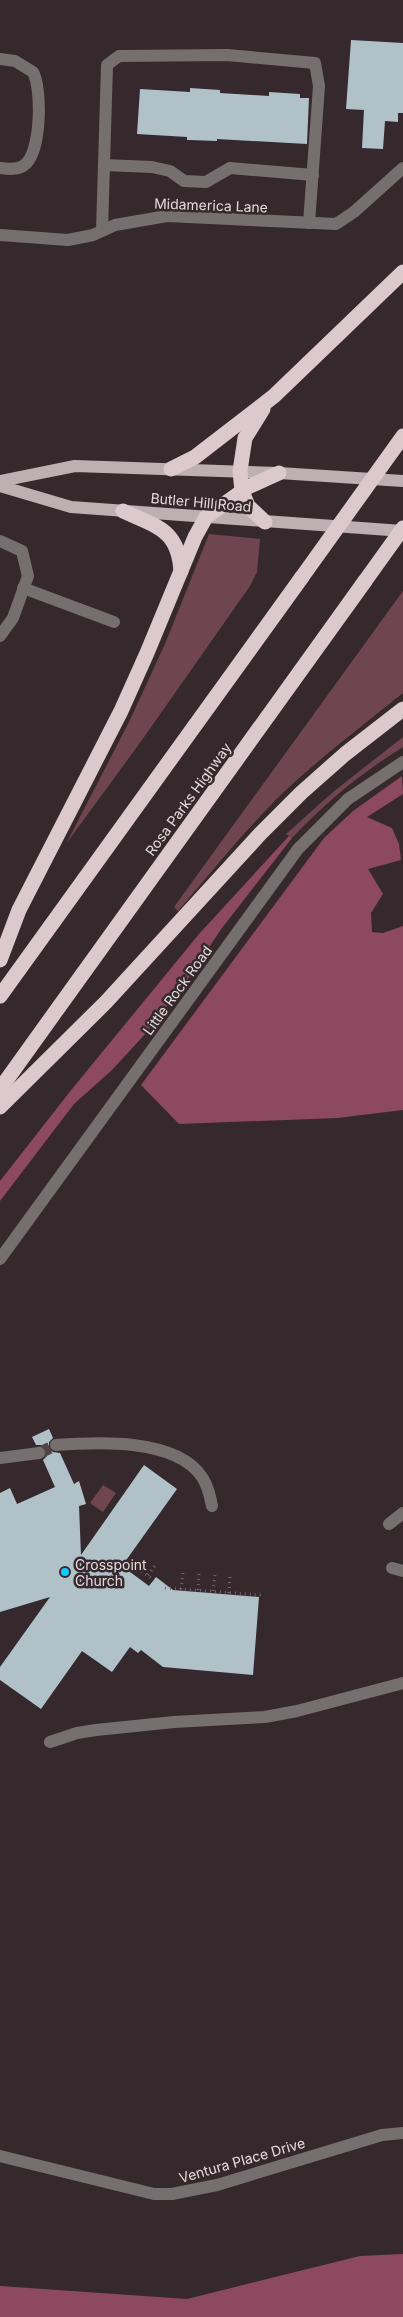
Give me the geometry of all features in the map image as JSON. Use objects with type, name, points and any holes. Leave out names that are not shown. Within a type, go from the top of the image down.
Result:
[{"type":"highway","points":[[171,469],[195,456],[274,396],[403,272]]},
{"type":"highway","points":[[265,522],[248,506],[242,491],[240,471],[244,438],[274,396]]},
{"type":"highway","points":[[0,996],[403,436]]},
{"type":"highway","points":[[0,960],[19,910],[125,703],[195,537],[206,517],[242,491],[278,473]]},
{"type":"highway","points":[[123,511],[166,533],[176,544],[180,554],[181,572]]},
{"type":"highway","name":"Rosa Parks Highway","points":[[0,1089],[403,529]]},
{"type":"highway","points":[[0,1106],[106,1002],[260,834],[301,793],[403,708]]},
{"type":"main road","points":[[0,481],[74,466],[240,471],[403,480]]},
{"type":"main road","name":"Butler Hill Road","points":[[0,486],[71,507],[265,522],[403,529]]},
{"type":"street","points":[[102,231],[107,65],[119,56],[227,55],[315,63],[319,86],[309,223]]},
{"type":"street","points":[[0,59],[15,61],[33,72],[39,89],[36,144],[32,155],[25,165],[14,169],[0,168]]},
{"type":"street","points":[[104,165],[152,167],[170,171],[184,181],[206,182],[230,168],[313,175]]},
{"type":"street","name":"Midamerica Lane","points":[[0,235],[68,240],[93,235],[115,224],[167,216],[336,224],[354,212],[403,168]]},
{"type":"street","points":[[0,542],[22,551],[28,576],[14,618],[0,636]]},
{"type":"street","points":[[23,588],[114,622]]},
{"type":"street","name":"Little Rock Road","points":[[0,1259],[298,849],[348,799],[403,762]]},
{"type":"street","points":[[56,1445],[138,1446],[164,1452],[196,1469],[208,1486],[212,1506]]},
{"type":"street","points":[[0,1458],[39,1453]]},
{"type":"street","points":[[389,1524],[403,1513]]},
{"type":"street","points":[[50,1742],[77,1733],[96,1730],[174,1722],[265,1717],[297,1711],[403,1683]]},
{"type":"street","name":"Ventura Place Drive","points":[[0,2156],[154,2194],[172,2194],[216,2185],[382,2135],[403,2133]]},
{"type":"path","points":[[129,1562],[154,1580]]},
{"type":"path","points":[[148,1575],[157,1563]]},
{"type":"path","points":[[181,1589],[182,1573]]},
{"type":"path","points":[[198,1590],[199,1574]]},
{"type":"path","points":[[213,1592],[214,1575]]},
{"type":"path","points":[[229,1592],[230,1576]]},
{"type":"path","points":[[165,1588],[262,1595]]},
{"type":"shaded area","points":[[209,534],[260,539],[257,572],[250,586],[142,740],[66,844],[129,722],[165,644]]},
{"type":"shaded area","points":[[403,591],[403,693],[282,793],[178,911],[174,907]]},
{"type":"shaded area","points":[[403,737],[403,747],[344,789],[292,838],[286,834],[333,792]]},
{"type":"shaded area","points":[[402,776],[403,794],[367,817],[392,828],[399,844],[401,860],[368,869],[383,894],[371,913],[372,932],[383,933],[403,926],[403,1110],[337,1118],[179,1124],[141,1085],[324,838],[353,811]]},
{"type":"shaded area","points":[[289,836],[292,838],[222,928],[185,983],[147,1032],[112,1070],[74,1104],[0,1201],[0,1181],[72,1089],[199,934]]},
{"type":"shaded area","points":[[103,1485],[116,1493],[103,1512],[90,1503]]},
{"type":"shaded area","points":[[403,2254],[403,2317],[0,2317],[0,2286],[187,2299],[360,2256]]},
{"type":"building","points":[[351,40],[403,43],[403,113],[398,113],[398,122],[385,121],[383,149],[362,148],[364,110],[346,109]]},
{"type":"building","points":[[190,88],[220,90],[220,93],[269,96],[269,92],[300,94],[300,98],[309,98],[307,144],[217,139],[217,141],[187,140],[187,137],[137,134],[140,89],[190,92]]},
{"type":"building","name":"Crosspoint Church","points":[[49,1429],[53,1438],[49,1442],[49,1449],[60,1453],[74,1484],[79,1481],[86,1504],[79,1506],[81,1555],[144,1465],[177,1489],[122,1566],[149,1586],[156,1577],[173,1590],[259,1597],[253,1675],[163,1667],[141,1650],[138,1653],[130,1647],[112,1672],[82,1651],[41,1709],[0,1680],[0,1667],[50,1597],[0,1612],[0,1493],[10,1488],[17,1504],[55,1487],[43,1460],[47,1456],[46,1448],[42,1445],[36,1445],[32,1437]]},
{"type":"tunnel","points":[[39,1453],[56,1445]]},
{"type":"place","name":"Crosspoint Church","points":[[65,1572]]}]
